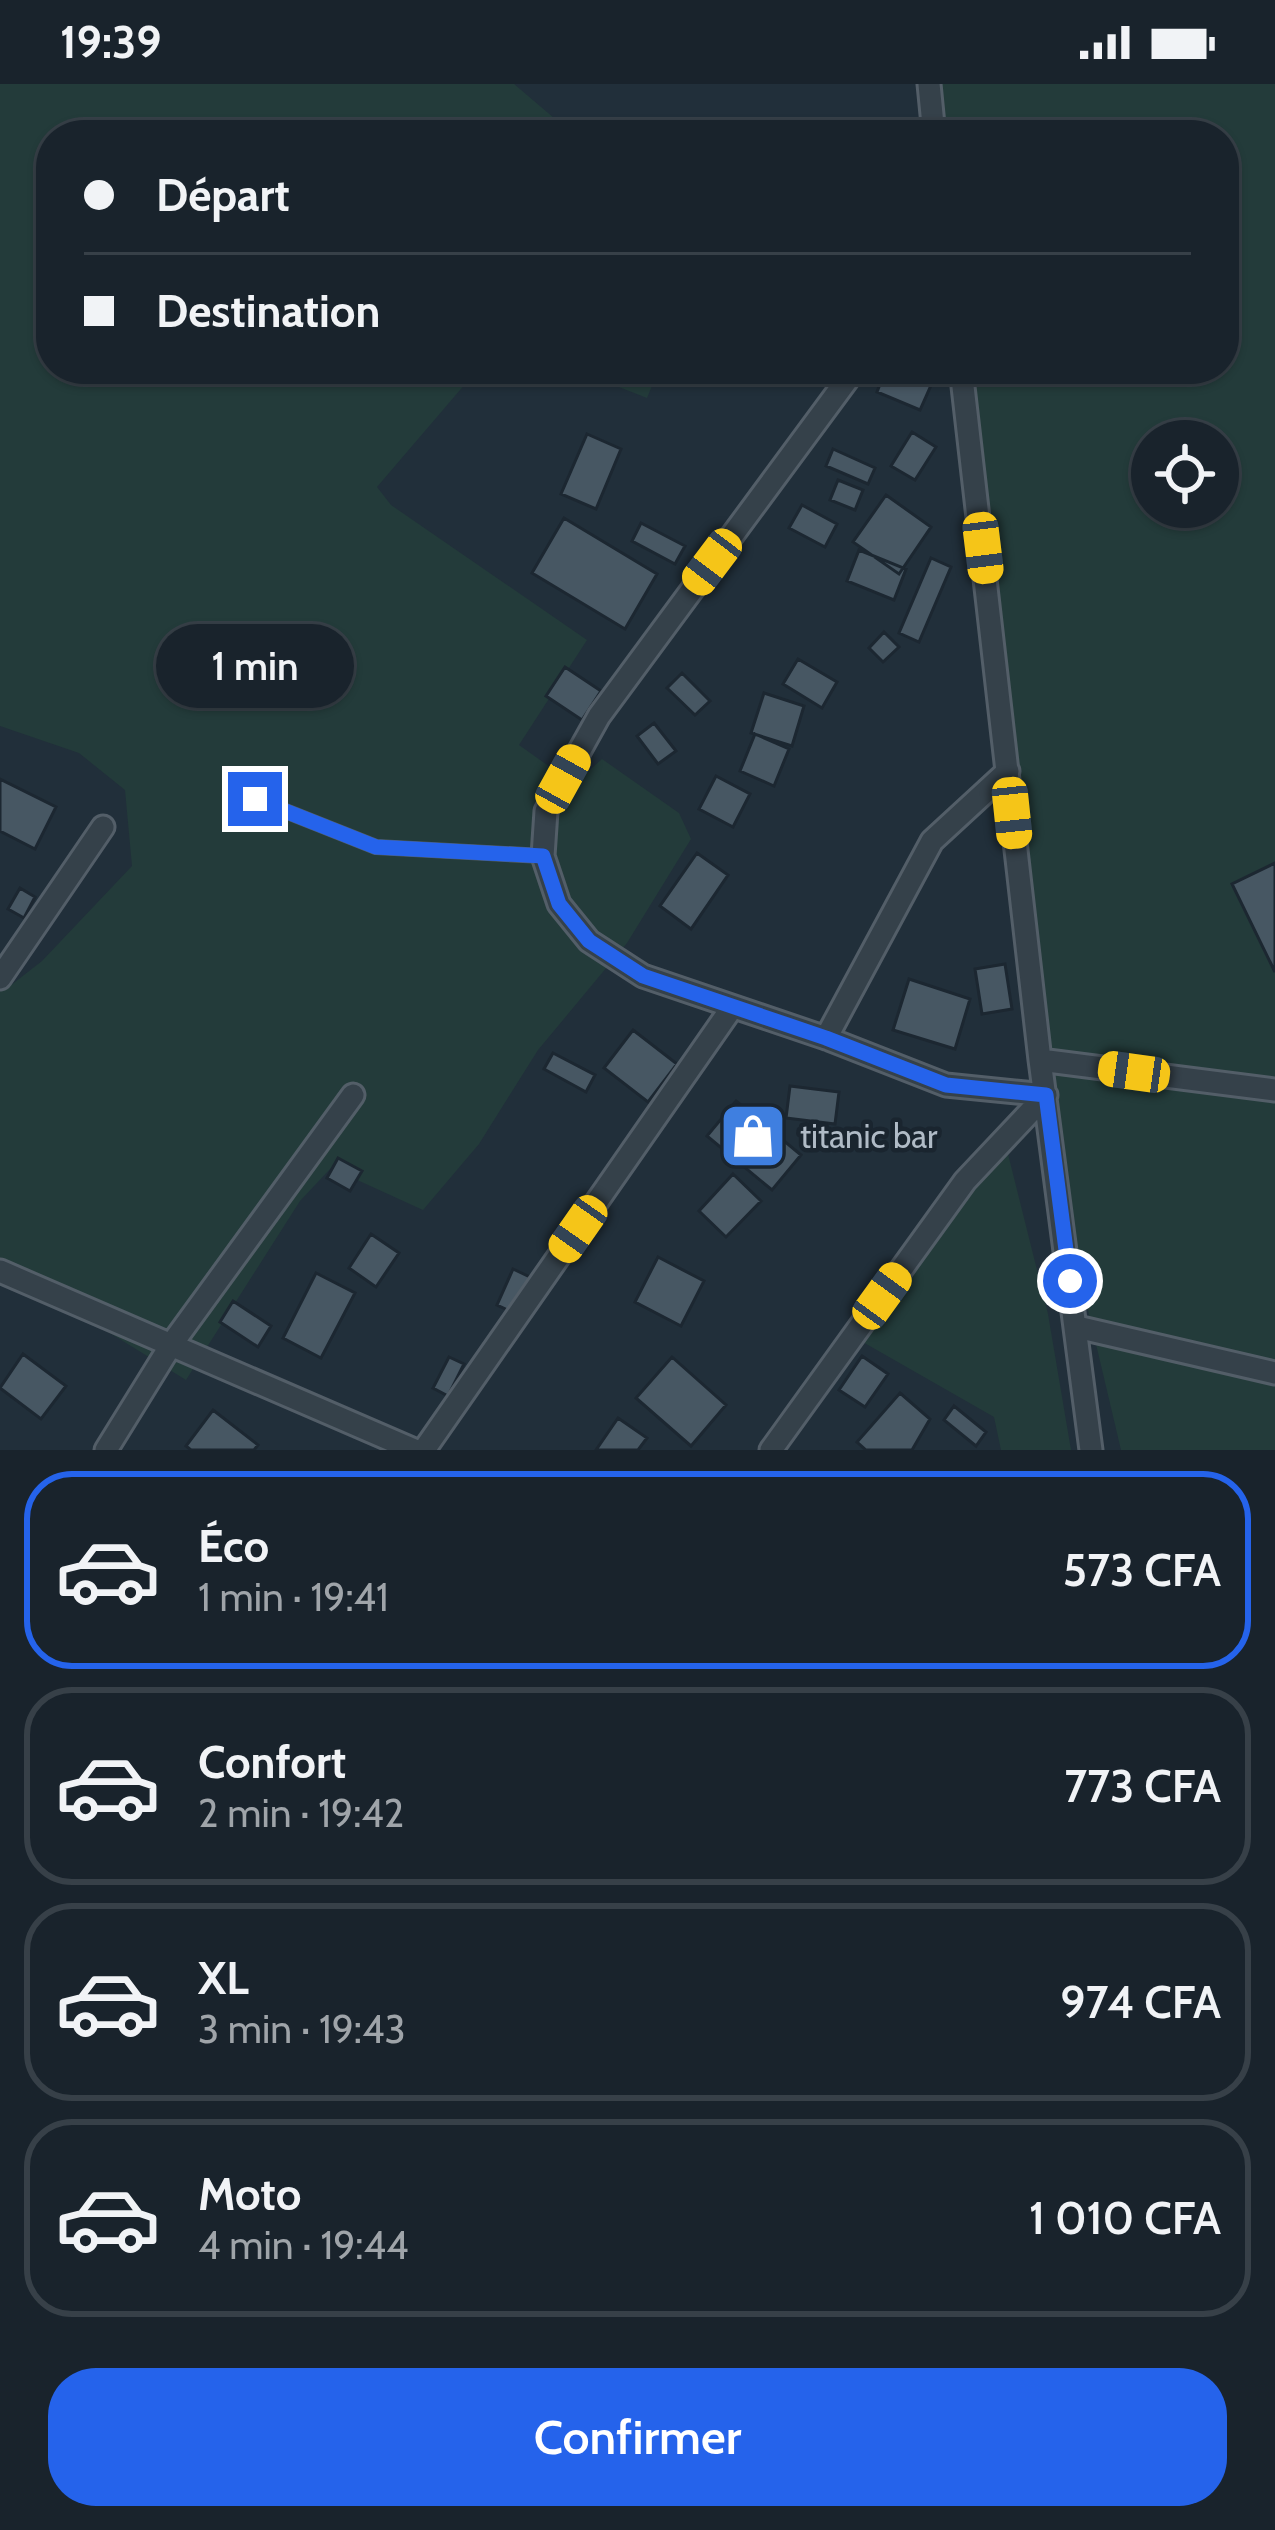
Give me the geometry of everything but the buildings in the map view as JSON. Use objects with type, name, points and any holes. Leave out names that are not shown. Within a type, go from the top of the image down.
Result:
[{"type":"street","points":[[929,84],[933,120]]},
{"type":"street","points":[[844,384],[598,716],[546,811],[543,856],[559,904],[589,941],[643,976],[826,1038],[946,1085],[1046,1095]]},
{"type":"street","points":[[963,384],[1040,1060],[1091,1450]]},
{"type":"street","points":[[826,1038],[932,841],[1008,771]]},
{"type":"street","points":[[0,978],[103,827]]},
{"type":"street","points":[[424,1450],[731,1009]]},
{"type":"street","points":[[1040,1060],[1275,1090]]},
{"type":"street","points":[[106,1450],[171,1345],[352,1095]]},
{"type":"street","points":[[771,1450],[965,1181],[1046,1095]]},
{"type":"street","points":[[0,1271],[414,1450]]},
{"type":"street","points":[[1076,1327],[1275,1373]]},
{"type":"lane","points":[[255,799],[376,847],[543,856]]},
{"type":"green space","points":[[0,84],[514,84],[556,120],[36,120],[36,384],[465,384],[377,487],[391,505],[587,640],[519,745],[574,784],[602,759],[679,813],[691,839],[627,943],[538,1050],[479,1144],[423,1210],[331,1168],[300,1201],[186,1380],[97,1325],[0,1276],[0,982],[10,986],[42,961],[132,866],[125,790],[79,753],[0,726]]},
{"type":"green space","points":[[920,84],[1275,84],[1275,1450],[1121,1450],[1029,1060],[1037,954],[964,384],[1239,384],[1239,120],[926,120]]},
{"type":"green space","points":[[611,384],[653,384],[647,398]]},
{"type":"green space","points":[[1006,1146],[1048,1314],[1071,1450],[1001,1450],[994,1417],[861,1341],[941,1212]]},
{"type":"place","name":"titanic bar","points":[[753,1136]]},
{"type":"route","points":[[255,799],[376,847],[543,856],[559,904],[589,941],[643,976],[826,1038],[946,1085],[1046,1095],[1070,1281]]}]
